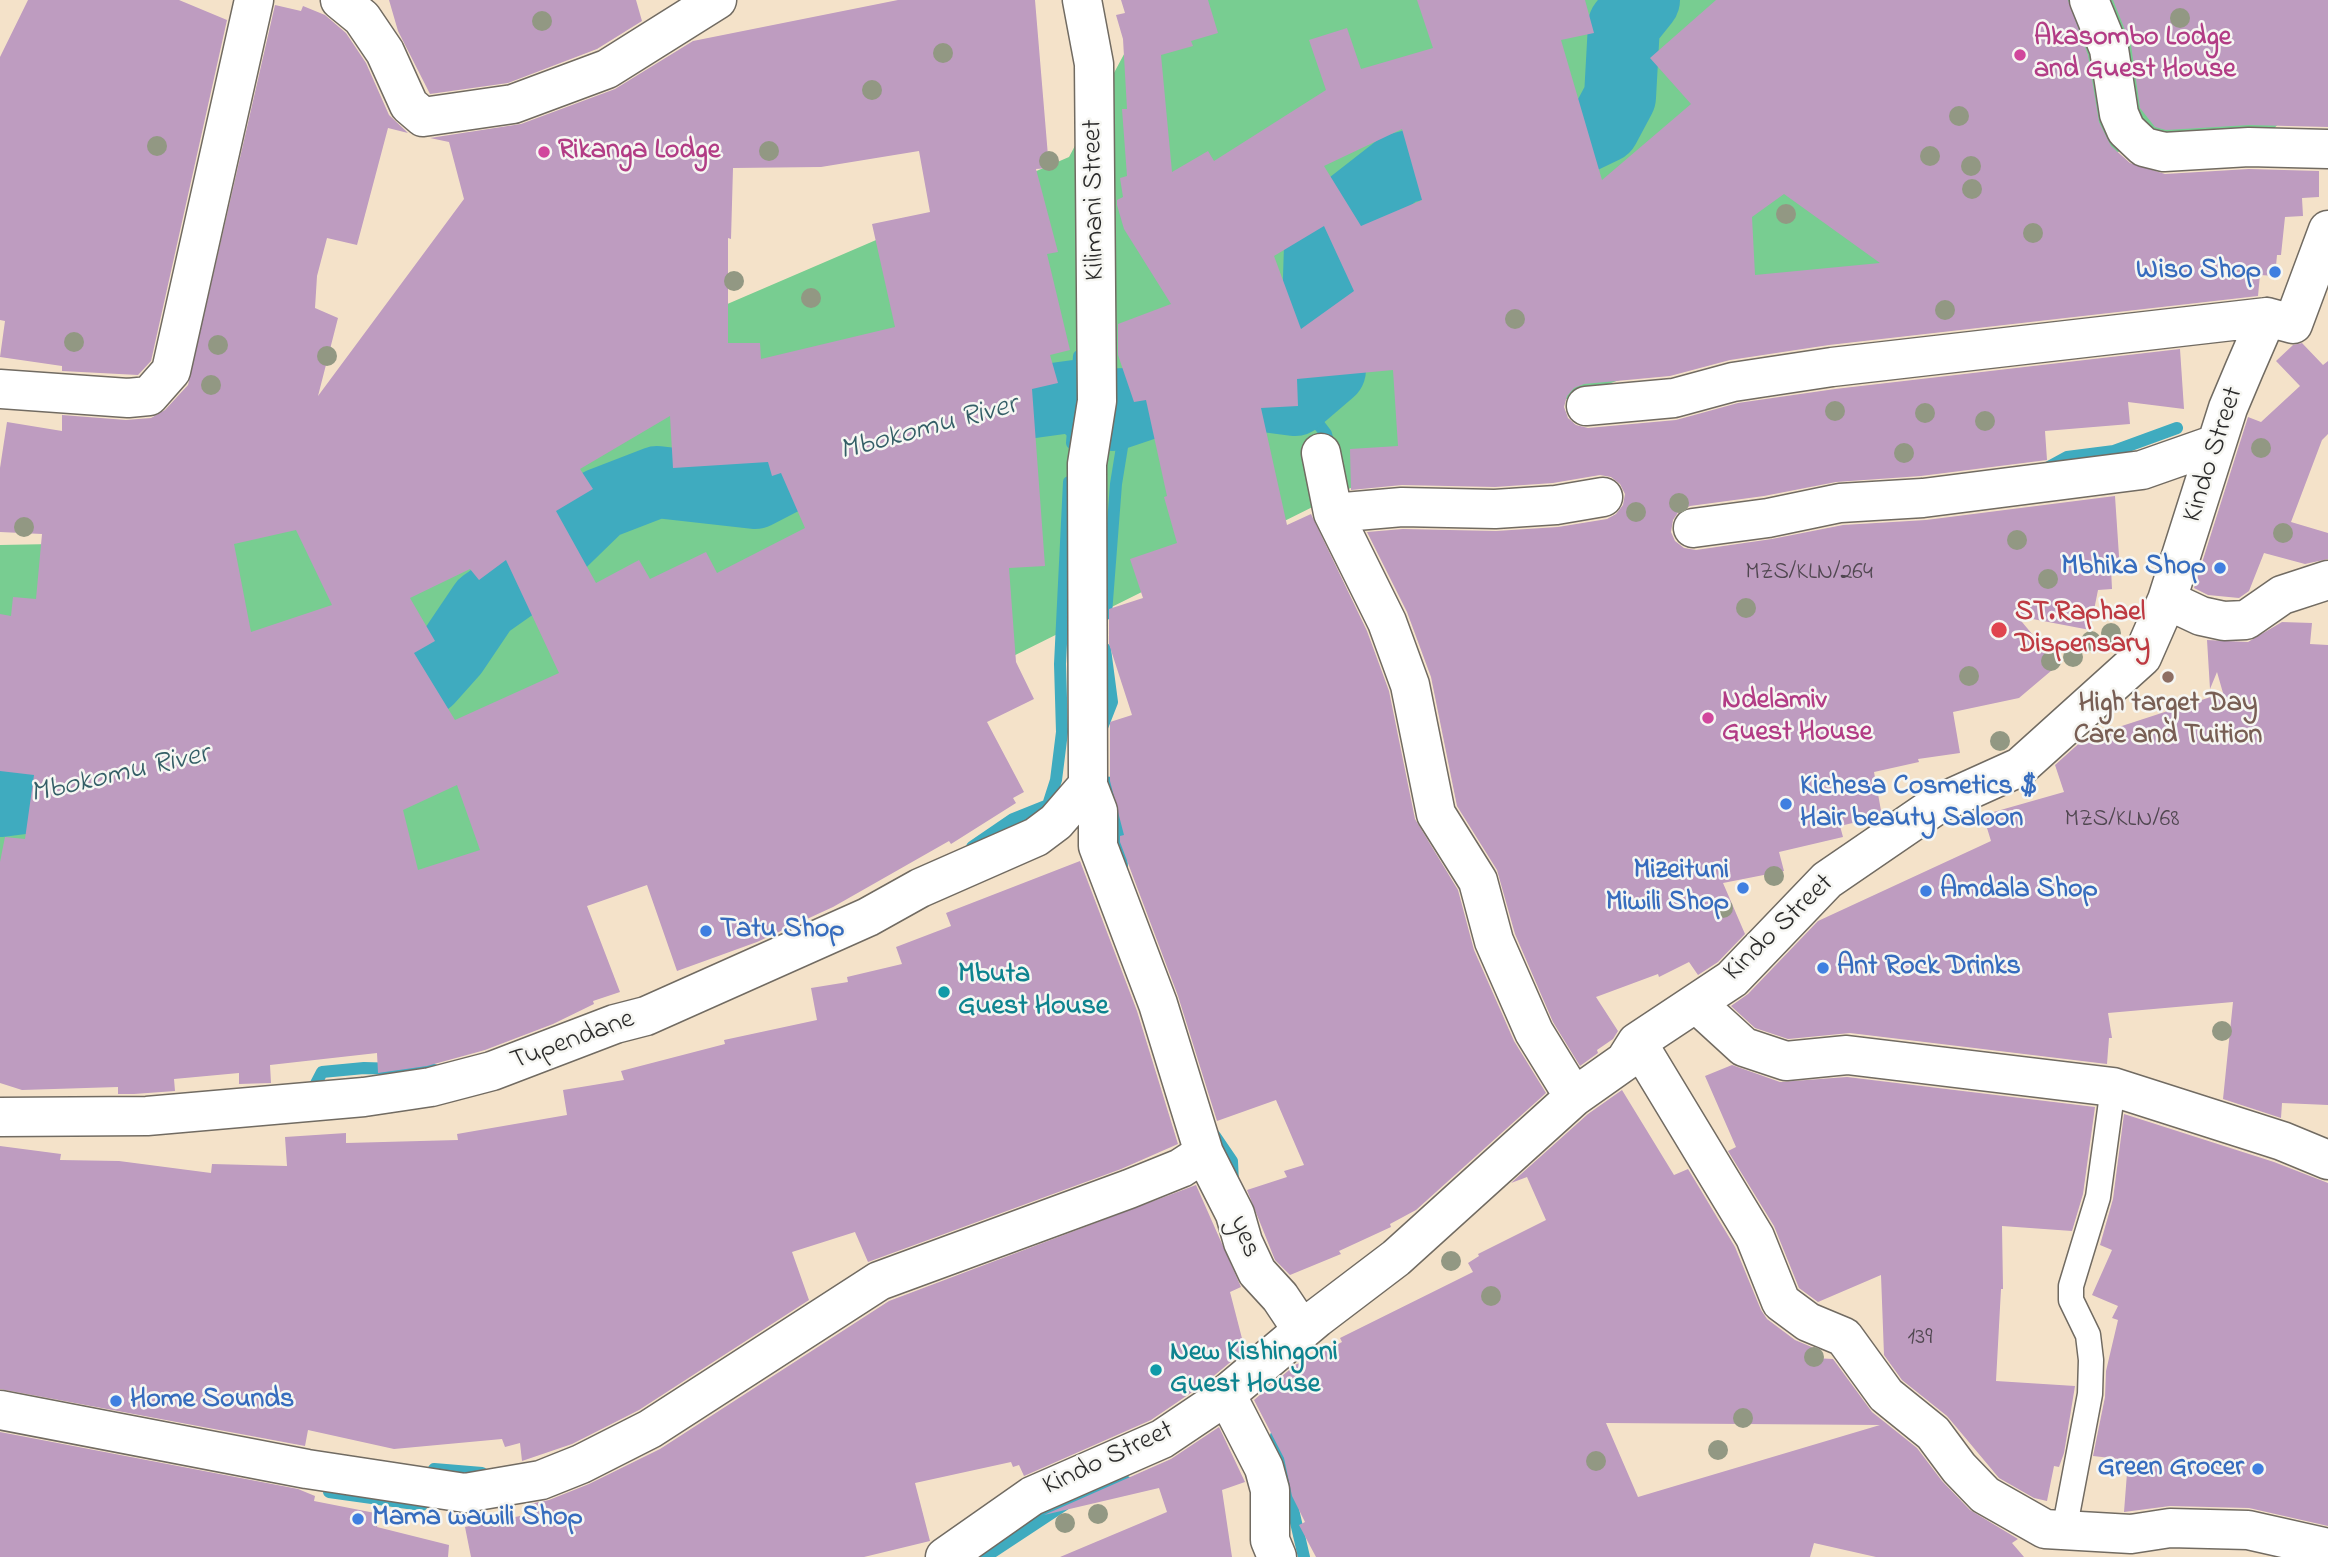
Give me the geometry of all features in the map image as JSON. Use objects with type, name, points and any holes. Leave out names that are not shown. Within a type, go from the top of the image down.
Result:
[{"type":"street","points":[[0,389],[128,398],[149,396],[171,371],[254,0]]},
{"type":"street","points":[[340,0],[362,18],[385,52],[408,105],[423,117],[513,104],[607,69],[717,0]]},
{"type":"street","name":"Kilimani Street","points":[[1082,0],[1094,64],[1097,401],[1087,464],[1088,785]]},
{"type":"street","points":[[2089,0],[2109,49],[2119,114],[2126,130],[2144,147],[2164,152],[2249,147],[2328,149]]},
{"type":"street","points":[[1586,406],[1674,398],[1733,382],[1832,367],[2267,317],[2293,324],[2328,230]]},
{"type":"street","name":"Kindo Street","points":[[945,1557],[1032,1496],[1162,1439],[1226,1394],[1302,1330],[1396,1258],[1574,1097],[1625,1061],[1637,1042],[1732,979],[1827,880],[1938,804],[2020,767],[2142,657],[2167,600],[2228,408],[2267,317]]},
{"type":"street","points":[[1693,528],[1768,518],[1840,503],[1923,498],[2142,470],[2217,444]]},
{"type":"street","points":[[1321,453],[1333,513],[1387,622],[1410,685],[1436,814],[1478,881],[1494,941],[1534,1032],[1574,1097]]},
{"type":"street","points":[[1333,513],[1402,507],[1507,508],[1556,505],[1603,497]]},
{"type":"street","points":[[2167,600],[2201,616],[2224,621],[2246,620],[2282,595],[2328,580]]},
{"type":"street","name":"Tupendane","points":[[0,1116],[147,1116],[364,1097],[431,1087],[492,1071],[615,1024],[646,1016],[868,918],[920,888],[1036,837],[1056,822],[1088,785]]},
{"type":"street","name":"yes","points":[[1088,785],[1098,811],[1098,846],[1158,1004],[1201,1144],[1235,1214],[1243,1242],[1257,1272],[1280,1297],[1302,1330]]},
{"type":"street","points":[[1697,1004],[1744,1047],[1786,1061],[1847,1055],[2113,1087],[2282,1141],[2328,1160]]},
{"type":"street","points":[[1637,1042],[1755,1237],[1781,1302],[1808,1322],[1844,1337],[1886,1395],[1933,1433],[1959,1468],[1985,1495],[2045,1529],[2131,1534],[2170,1528],[2248,1530],[2328,1548]]},
{"type":"street","points":[[0,1410],[307,1469],[465,1493],[541,1480],[581,1464],[650,1429],[879,1281],[1181,1168],[1201,1144]]},
{"type":"street","points":[[1226,1394],[1264,1468],[1270,1490],[1270,1540],[1277,1557]]},
{"type":"lane","points":[[2064,1531],[2090,1394],[2091,1360],[2088,1335],[2071,1300],[2071,1286],[2098,1197],[2113,1087]]},
{"type":"green space","points":[[1153,0],[2328,0],[2328,72],[2261,142],[2087,154],[1853,296],[1433,447],[931,697],[0,1023],[0,545],[53,544],[567,373],[1069,157]]},
{"type":"building","points":[[28,0],[179,0],[227,20],[151,361],[138,375],[62,371],[62,366],[0,357],[5,321],[0,320],[0,57]]},
{"type":"building","points":[[389,0],[636,0],[642,21],[597,49],[508,83],[430,94],[398,31]]},
{"type":"building","points":[[898,0],[1035,0],[1049,168],[1036,169],[1058,252],[1047,254],[1070,350],[1050,355],[1058,383],[1032,389],[1045,566],[1009,568],[1016,662],[1034,699],[987,722],[1024,792],[1013,798],[1016,803],[951,844],[949,841],[833,907],[757,942],[677,971],[647,885],[587,906],[620,992],[593,1001],[594,1004],[553,1024],[485,1050],[427,1066],[378,1073],[377,1053],[270,1065],[271,1083],[239,1084],[239,1073],[174,1079],[175,1091],[134,1094],[118,1094],[118,1087],[22,1090],[0,1083],[0,862],[5,837],[25,839],[34,775],[0,771],[0,614],[11,616],[13,597],[36,599],[42,534],[0,532],[0,468],[7,422],[62,431],[62,415],[126,420],[151,418],[165,410],[188,385],[275,5],[301,11],[303,6],[325,15],[346,33],[366,63],[389,115],[408,133],[388,128],[357,245],[327,238],[317,276],[315,308],[338,318],[318,396],[464,199],[449,142],[430,138],[521,124],[615,89],[693,41]],"holes":[[[919,151],[930,212],[872,224],[895,327],[761,359],[760,343],[728,343],[728,238],[731,239],[733,168],[821,167]],[[670,416],[673,468],[768,462],[772,476],[781,473],[805,528],[717,573],[706,552],[650,579],[639,560],[596,583],[556,511],[593,489],[580,469]],[[296,530],[332,605],[251,632],[234,544]],[[506,560],[559,673],[455,720],[414,653],[435,641],[410,598],[470,569],[479,580]],[[457,785],[480,850],[418,870],[403,810]]]},
{"type":"building","points":[[1121,0],[1208,0],[1218,33],[1191,41],[1193,46],[1161,55],[1172,172],[1208,151],[1214,161],[1326,90],[1309,40],[1347,28],[1361,69],[1433,48],[1417,0],[1585,0],[1594,33],[1561,40],[1602,180],[1691,104],[1650,58],[1716,0],[2068,0],[2088,55],[2099,122],[2111,146],[2130,163],[2165,174],[2249,169],[2319,171],[2319,197],[2302,198],[2303,216],[2285,217],[2281,255],[2277,255],[2275,276],[2260,275],[2258,296],[1829,345],[1730,360],[1670,376],[1584,384],[1574,388],[1567,396],[1564,407],[1568,418],[1576,425],[1588,428],[1676,420],[1738,403],[1835,389],[2180,349],[2184,409],[2128,402],[2130,424],[2045,431],[2047,460],[1921,476],[1836,482],[1764,496],[1690,506],[1679,511],[1673,520],[1671,532],[1675,541],[1684,548],[1696,550],[1843,525],[1926,520],[2115,496],[2120,571],[2111,568],[2112,589],[2098,590],[2090,630],[2017,616],[2058,665],[2019,698],[1953,712],[1960,753],[1918,759],[1919,762],[1874,772],[1882,816],[1840,826],[1843,837],[1779,852],[1784,871],[1723,883],[1745,934],[1718,962],[1698,975],[1689,962],[1659,977],[1658,974],[1596,997],[1618,1031],[1613,1039],[1597,1050],[1598,1053],[1580,1066],[1553,1022],[1515,934],[1497,870],[1457,806],[1431,677],[1407,612],[1367,532],[1403,529],[1496,531],[1558,527],[1607,519],[1616,514],[1623,505],[1625,494],[1620,484],[1611,477],[1600,475],[1553,483],[1495,487],[1402,485],[1351,490],[1350,449],[1398,446],[1393,370],[1297,379],[1298,406],[1261,408],[1287,525],[1311,514],[1367,631],[1389,691],[1415,819],[1458,890],[1474,950],[1514,1041],[1546,1093],[1416,1210],[1390,1224],[1391,1227],[1339,1251],[1341,1254],[1290,1275],[1275,1260],[1247,1190],[1287,1177],[1284,1171],[1304,1165],[1276,1100],[1217,1121],[1178,996],[1120,842],[1120,836],[1124,835],[1110,781],[1110,722],[1132,715],[1109,644],[1109,609],[1143,598],[1130,559],[1177,543],[1164,497],[1167,496],[1146,400],[1134,402],[1118,355],[1118,324],[1171,304],[1124,229],[1117,205],[1117,200],[1123,197],[1120,178],[1127,176],[1122,109],[1127,109],[1123,39],[1116,15],[1125,13]],"holes":[[[1402,129],[1422,200],[1361,226],[1324,166]],[[1784,194],[1880,263],[1755,275],[1752,217]],[[1324,226],[1354,291],[1301,329],[1274,256]]]},
{"type":"building","points":[[2113,0],[2328,0],[2328,127],[2249,125],[2166,130],[2155,127],[2140,108],[2131,45]]},
{"type":"building","points":[[2302,343],[2323,365],[2328,361],[2328,434],[2322,440],[2291,522],[2328,533],[2328,559],[2305,564],[2264,553],[2249,591],[2239,598],[2208,595],[2194,588],[2248,417],[2261,422],[2300,386],[2276,361],[2293,345]]},
{"type":"building","points":[[2282,622],[2312,623],[2310,644],[2328,645],[2328,1105],[2282,1103],[2281,1118],[2223,1099],[2233,1002],[2108,1013],[2112,1038],[2109,1038],[2107,1064],[1850,1033],[1788,1039],[1755,1028],[1731,1006],[1748,994],[1818,921],[1991,841],[1983,815],[2064,792],[2055,765],[2085,738],[2223,693],[2217,672],[2210,689],[2207,640],[2248,642]]},
{"type":"building","points":[[1080,861],[1137,1011],[1178,1144],[1121,1169],[868,1262],[855,1232],[792,1252],[809,1300],[639,1410],[572,1444],[522,1461],[520,1443],[505,1447],[502,1439],[394,1449],[308,1430],[305,1446],[0,1389],[0,1146],[61,1154],[60,1160],[119,1161],[211,1173],[212,1164],[287,1166],[285,1137],[346,1133],[346,1143],[458,1140],[457,1134],[567,1115],[563,1090],[624,1080],[621,1071],[725,1044],[724,1040],[817,1020],[811,988],[848,982],[847,977],[902,964],[896,947],[951,926],[946,913]]},
{"type":"building","points":[[1732,1065],[1780,1082],[1847,1077],[2095,1107],[2083,1194],[2072,1231],[2002,1226],[2003,1289],[1996,1381],[2075,1386],[2064,1453],[2059,1467],[2054,1466],[2047,1501],[2034,1498],[1999,1478],[1947,1416],[1902,1380],[1884,1355],[1881,1275],[1818,1302],[1799,1288],[1774,1226],[1728,1151],[1736,1147],[1705,1076]]},
{"type":"building","points":[[1622,1090],[1674,1175],[1688,1169],[1735,1247],[1767,1319],[1795,1340],[1814,1348],[1814,1358],[1833,1359],[1872,1412],[1917,1448],[1942,1481],[1970,1510],[2018,1539],[2012,1543],[2024,1557],[1876,1557],[1814,1543],[1810,1557],[1316,1557],[1299,1525],[1305,1522],[1292,1496],[1284,1458],[1254,1400],[1295,1365],[1342,1342],[1340,1338],[1473,1272],[1468,1263],[1479,1256],[1478,1254],[1546,1220],[1527,1177],[1511,1183],[1588,1114]],"holes":[[[1606,1423],[1880,1425],[1638,1497]]]},
{"type":"building","points":[[2124,1114],[2274,1162],[2328,1183],[2328,1526],[2249,1508],[2170,1506],[2124,1512],[2128,1460],[2093,1456],[2105,1397],[2106,1371],[2118,1320],[2112,1318],[2118,1306],[2092,1295],[2112,1250],[2100,1245],[2113,1199]]},
{"type":"building","points":[[1196,1185],[1241,1287],[1230,1292],[1245,1350],[1204,1384],[1151,1420],[1024,1476],[1019,1465],[1013,1467],[1011,1462],[915,1483],[930,1541],[864,1557],[471,1557],[465,1527],[530,1514],[529,1504],[549,1500],[589,1484],[660,1449],[889,1301]]},
{"type":"building","points":[[1219,1427],[1245,1482],[1222,1490],[1232,1557],[1060,1557],[1167,1512],[1159,1488],[1044,1515],[1171,1459]]},
{"type":"building","points":[[0,1432],[298,1489],[315,1496],[314,1501],[380,1514],[377,1527],[449,1545],[448,1557],[0,1557]]},
{"type":"waterway","name":"Mbokomu River","points":[[344,725],[364,724],[428,679],[453,651],[484,605],[528,574],[600,504],[657,482],[755,493],[842,448],[936,428],[1018,404],[1076,396],[1086,405],[1129,404],[1113,415],[1196,387],[1295,400],[1330,370],[1318,309],[1320,246],[1349,208],[1399,169],[1472,149],[1579,139],[1604,127],[1620,97],[1624,25],[1644,0]]},
{"type":"waterway","name":"Mbokomu River","points":[[1072,443],[1079,356]]},
{"type":"waterway","points":[[1295,400],[1310,413],[1326,434],[1330,449]]},
{"type":"waterway","points":[[1106,614],[1116,484],[1129,404]]},
{"type":"waterway","points":[[2045,469],[2067,457],[2114,451],[2177,428]]},
{"type":"waterway","points":[[972,847],[1013,819],[1048,805],[1056,780],[1062,732],[1060,664],[1069,482]]},
{"type":"waterway","points":[[1101,730],[1112,702],[1105,649]]},
{"type":"waterway","name":"Mbokomu River","points":[[0,801],[62,793],[127,775]]},
{"type":"waterway","points":[[1098,775],[1098,782],[1113,783],[1122,866]]},
{"type":"waterway","points":[[309,1097],[322,1072],[364,1068],[434,1070]]},
{"type":"waterway","points":[[1215,1136],[1232,1161],[1233,1183]]},
{"type":"waterway","points":[[1276,1436],[1304,1557]]},
{"type":"waterway","points":[[434,1469],[482,1473]]},
{"type":"waterway","points":[[985,1557],[1079,1495],[1125,1481]]},
{"type":"waterway","points":[[329,1492],[422,1505]]},
{"type":"place","name":"Akasombo Lodge and Guest House","points":[[2020,55]]},
{"type":"place","name":"Rikanga Lodge","points":[[544,152]]},
{"type":"place","name":"Wiso Shop","points":[[2275,272]]},
{"type":"place","name":"Mbhika Shop","points":[[2220,568]]},
{"type":"place","name":"ST.Raphael Dispensary","points":[[1999,630]]},
{"type":"place","name":"High target Day Care and Tuition","points":[[2168,677]]},
{"type":"place","name":"Ndelamiv Guest House","points":[[1708,718]]},
{"type":"place","name":"Kichesa Cosmetics $ Hair beauty Saloon","points":[[1786,804]]},
{"type":"place","name":"Mizeituni Miwili Shop","points":[[1743,888]]},
{"type":"place","name":"Amdala Shop","points":[[1926,891]]},
{"type":"place","name":"Tatu Shop","points":[[706,931]]},
{"type":"place","name":"Ant Rock Drinks","points":[[1823,968]]},
{"type":"place","name":"Mbuta Guest House","points":[[944,992]]},
{"type":"place","name":"New Kishingoni Guest House","points":[[1156,1370]]},
{"type":"place","name":"Home Sounds","points":[[116,1401]]},
{"type":"place","name":"Green Grocer","points":[[2258,1469]]},
{"type":"place","name":"Mama wawili Shop","points":[[358,1519]]}]
